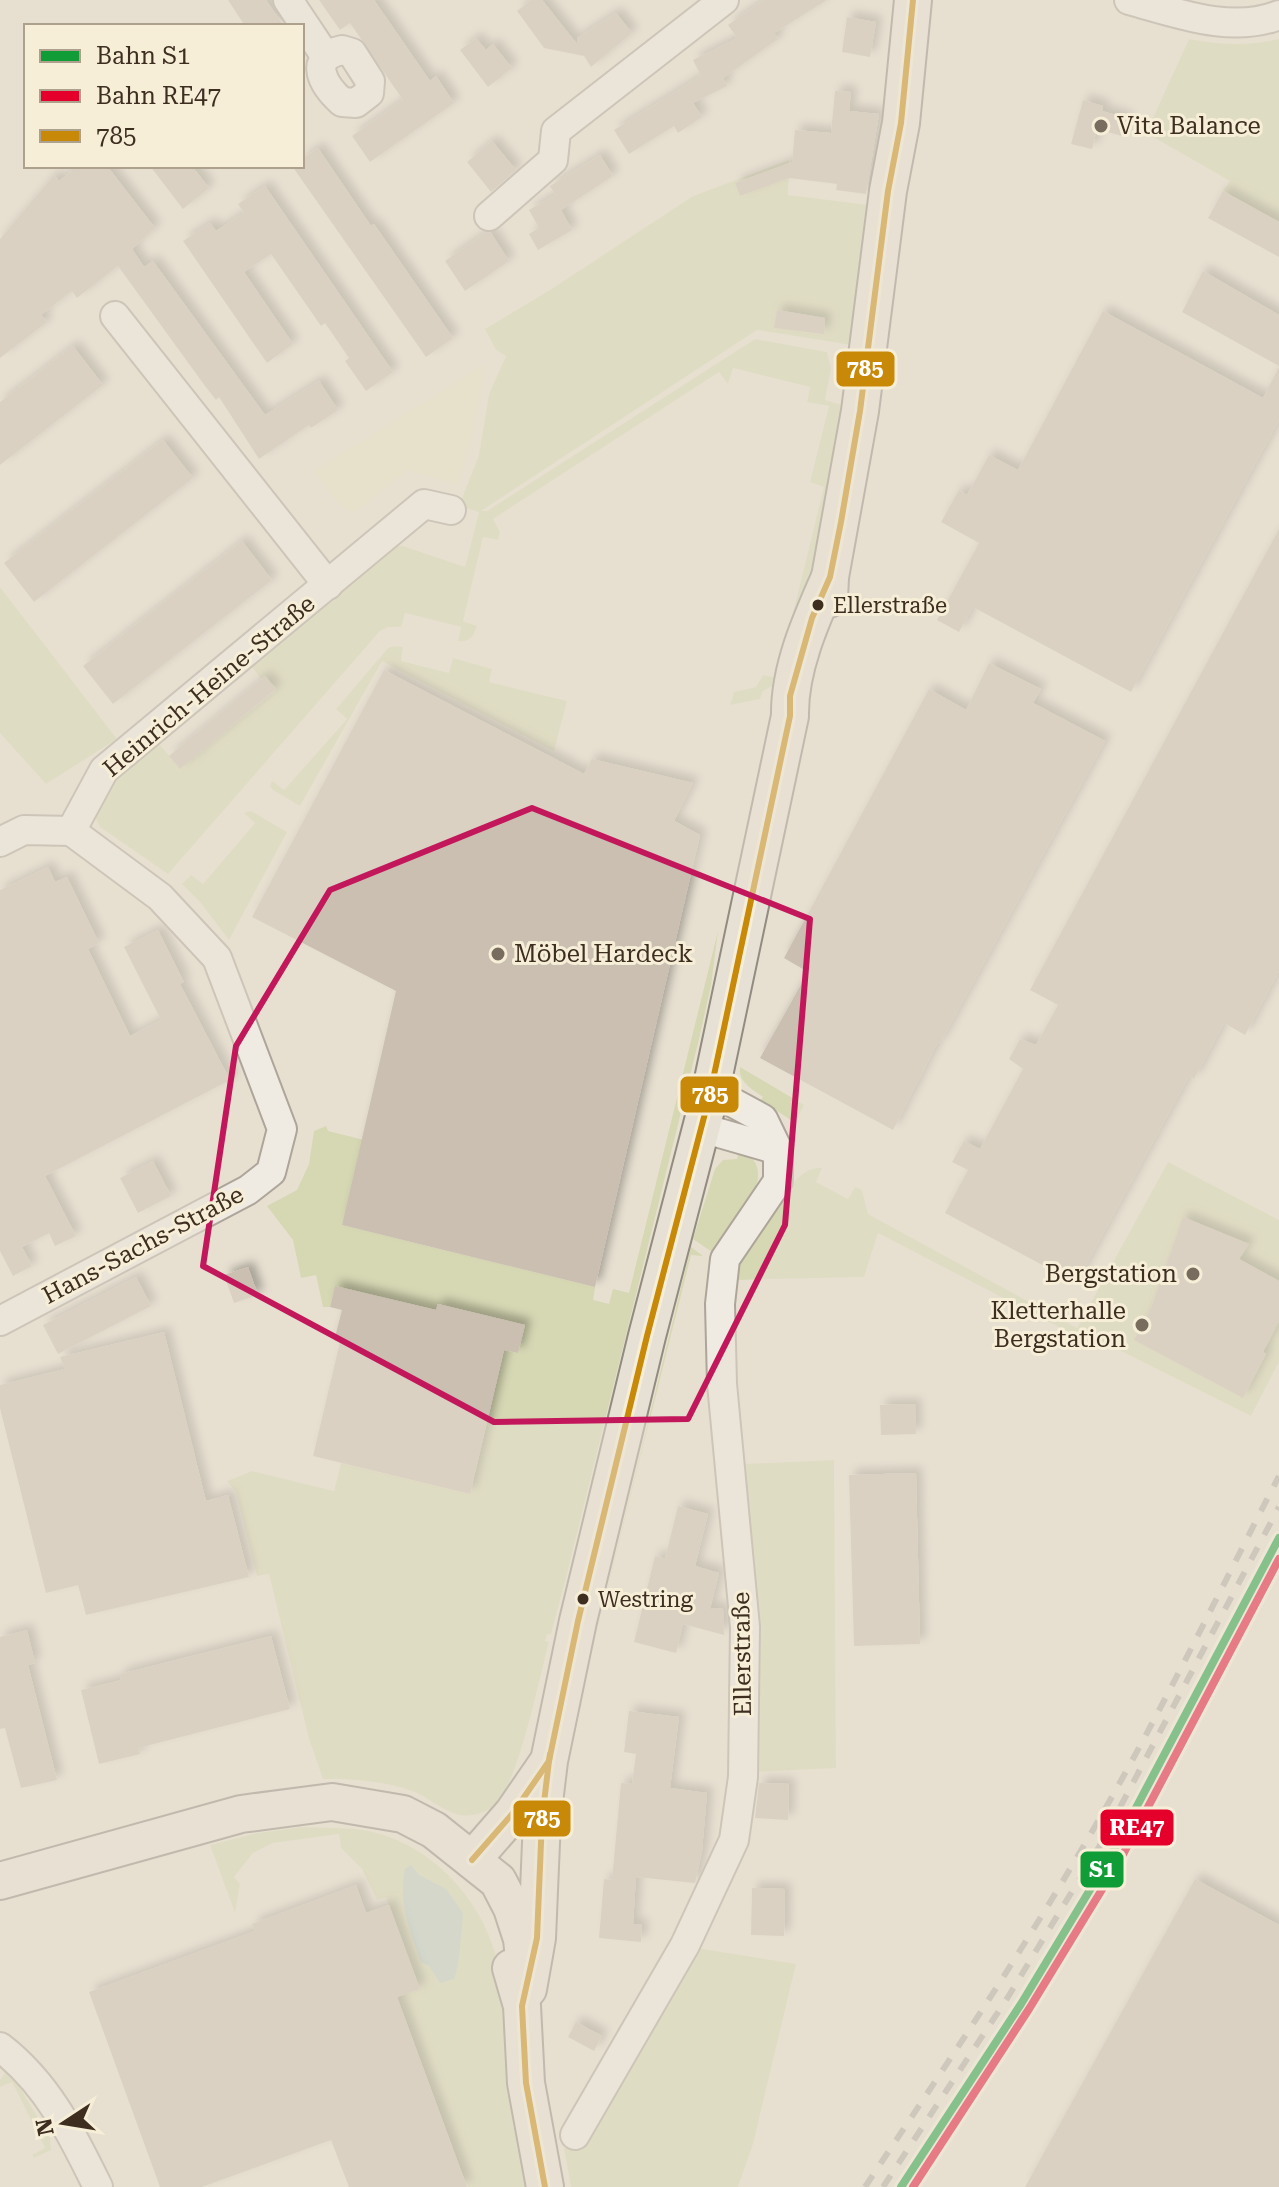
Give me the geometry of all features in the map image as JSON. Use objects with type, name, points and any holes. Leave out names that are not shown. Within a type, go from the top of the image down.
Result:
[{"type":"main road","points":[[545,2187],[526,2083],[525,1998],[537,1938],[542,1819],[549,1761],[578,1621],[647,1336],[706,1111],[790,716],[790,696],[812,618],[830,577],[860,411],[888,191],[901,123],[913,0]]},
{"type":"main road","points":[[472,1860],[513,1813],[549,1761]]},
{"type":"main road","points":[[0,1881],[241,1814],[332,1802],[403,1814],[434,1830],[472,1860],[482,1894],[492,1909],[525,1998]]},
{"type":"main road","points":[[472,1860],[512,1856],[542,1819]]},
{"type":"street","points":[[288,0],[326,57]]},
{"type":"street","points":[[489,216],[553,160],[556,131],[724,0]]},
{"type":"street","points":[[1129,0],[1224,23],[1279,15]]},
{"type":"street","name":"Heinrich-Heine-Straße","points":[[115,316],[328,585]]},
{"type":"street","name":"Heinrich-Heine-Straße","points":[[71,831],[104,770],[424,504],[451,510]]},
{"type":"street","points":[[0,842],[24,830],[71,831]]},
{"type":"street","name":"Hans-Sachs-Straße","points":[[0,1321],[248,1190],[271,1172],[282,1129],[217,958],[160,897],[71,831]]},
{"type":"street","name":"Ellerstraße","points":[[575,2135],[685,1945],[734,1840],[743,1777],[745,1627],[722,1384],[720,1304],[725,1259],[778,1181],[778,1150],[763,1119],[728,1100],[706,1111]]},
{"type":"street","points":[[0,2047],[43,2088],[63,2118],[98,2187]]},
{"type":"highlighted area","points":[[532,808],[810,919],[785,1225],[688,1419],[494,1422],[203,1266],[236,1046],[330,890]]},
{"type":"shaded area","points":[[482,366],[485,368],[467,455],[457,485],[408,470],[356,511],[346,510],[338,503],[314,471]]},
{"type":"shaded area","points":[[411,1865],[419,1875],[446,1889],[463,1913],[454,1979],[440,1983],[429,1966],[421,1962],[404,1905],[405,1869]]},
{"type":"green space","points":[[1189,39],[1234,44],[1279,39],[1279,222],[1223,191],[1230,181],[1146,133]]},
{"type":"green space","points":[[789,160],[788,195],[869,205],[851,345],[757,330],[481,511],[487,511],[755,339],[827,352],[831,369],[825,400],[842,405],[808,587],[776,684],[763,691],[760,699],[730,705],[734,692],[756,687],[763,675],[777,678],[824,487],[810,482],[829,406],[807,402],[810,387],[733,368],[728,384],[719,372],[493,519],[500,532],[498,540],[483,537],[463,621],[477,626],[470,638],[458,641],[461,627],[405,613],[401,627],[388,627],[380,631],[168,874],[100,827],[94,815],[112,781],[159,744],[180,768],[276,690],[265,676],[261,679],[252,667],[358,578],[390,546],[403,546],[465,567],[479,512],[459,506],[479,455],[489,394],[506,356],[496,350],[485,329],[693,196]]},
{"type":"green space","points":[[0,587],[117,739],[46,784],[0,733]]},
{"type":"green space","points":[[403,647],[401,661],[449,673],[453,658],[492,669],[489,682],[567,701],[554,751],[382,661],[300,806],[273,790],[270,786],[272,781],[284,790],[347,719],[336,709],[388,648]]},
{"type":"green space","points":[[251,811],[287,832],[229,940],[182,884],[191,875],[203,884],[255,823],[244,813]]},
{"type":"green space","points":[[718,931],[711,985],[699,1039],[564,1586],[551,1634],[547,1634],[545,1641],[549,1642],[528,1726],[506,1789],[488,1810],[465,1816],[448,1811],[415,1792],[392,1785],[323,1779],[309,1739],[269,1574],[257,1576],[236,1492],[227,1481],[252,1471],[334,1491],[341,1463],[470,1494],[504,1350],[518,1353],[524,1325],[438,1304],[436,1310],[335,1287],[330,1307],[323,1307],[316,1275],[301,1278],[293,1240],[267,1206],[297,1190],[309,1164],[314,1131],[326,1126],[328,1131],[364,1140],[342,1225],[595,1287],[593,1300],[609,1304],[613,1289],[629,1293]]},
{"type":"green space","points":[[740,1067],[804,1105],[795,1123],[761,1100],[763,1097],[743,1081]]},
{"type":"green space","points":[[739,1150],[752,1159],[758,1170],[757,1184],[742,1215],[715,1254],[693,1239],[715,1169],[723,1160],[737,1159]]},
{"type":"green space","name":"Bergstation","points":[[1168,1162],[1279,1220],[1279,1362],[1251,1416],[1091,1336],[1076,1336],[878,1233],[864,1277],[735,1280],[753,1239],[785,1192],[806,1172],[822,1168],[816,1182],[848,1199],[855,1187],[862,1190],[868,1214],[1077,1328]]},
{"type":"green space","points":[[691,1247],[703,1256],[691,1255],[574,1723]]},
{"type":"green space","points":[[834,1460],[836,1768],[753,1772],[757,1636],[744,1464]]},
{"type":"green space","points":[[302,1827],[369,1831],[392,1838],[434,1863],[468,1898],[491,1941],[501,1978],[513,2120],[526,2187],[467,2187],[397,1997],[419,1988],[386,1897],[377,1900],[362,1869],[341,1848],[339,1834],[273,1843],[253,1853],[234,1877],[240,1884],[235,1913],[210,1845],[257,1833]]},
{"type":"green space","points":[[697,1948],[796,1964],[753,2144],[738,2187],[571,2187],[564,2149],[576,2139]]},
{"type":"green space","points":[[0,2064],[10,2071],[50,2138],[51,2150],[34,2158],[32,2155],[45,2148],[12,2082],[0,2087],[5,2073],[0,2069]]},
{"type":"building","points":[[228,0],[266,0],[283,24],[244,24]]},
{"type":"building","points":[[319,0],[374,0],[430,81],[436,76],[454,103],[370,162],[352,136],[403,100],[350,23],[340,30]]},
{"type":"building","points":[[531,0],[542,0],[577,44],[577,38],[616,13],[632,33],[591,67],[584,56],[544,48],[517,11]]},
{"type":"building","points":[[764,0],[827,0],[774,33],[778,39],[723,78],[727,86],[693,103],[702,117],[678,133],[674,126],[629,154],[614,130],[701,76],[693,60],[737,38],[728,25]]},
{"type":"building","points":[[847,17],[876,22],[870,57],[842,52]]},
{"type":"building","points":[[476,38],[486,50],[493,44],[512,68],[488,87],[460,50]]},
{"type":"building","points":[[835,91],[851,92],[849,111],[879,114],[866,194],[836,190],[837,184],[789,178],[740,196],[735,183],[792,162],[795,130],[831,133]]},
{"type":"building","name":"Vita Balance","points":[[1083,100],[1103,106],[1102,111],[1127,118],[1122,136],[1097,129],[1092,149],[1071,144]]},
{"type":"building","points":[[492,141],[516,170],[491,192],[467,162]]},
{"type":"building","points":[[318,148],[453,338],[426,357],[293,168],[304,168],[304,158]]},
{"type":"building","points":[[600,155],[613,176],[561,210],[572,230],[538,250],[529,234],[539,228],[529,210],[555,195],[550,186]]},
{"type":"building","points":[[75,168],[109,168],[155,228],[132,249],[144,267],[153,261],[265,415],[319,381],[338,410],[311,428],[309,425],[259,459],[219,397],[216,400],[205,386],[118,266],[77,298],[72,291],[41,315],[47,322],[0,358],[0,239],[54,175],[59,181]]},
{"type":"building","points":[[152,168],[194,168],[209,188],[183,209]]},
{"type":"building","points":[[265,186],[393,372],[366,391],[345,361],[349,358],[325,323],[321,326],[271,254],[244,272],[293,344],[267,363],[183,241],[210,223],[216,231],[244,213],[238,204]]},
{"type":"building","points":[[1223,191],[1279,222],[1279,257],[1208,218]]},
{"type":"building","points":[[487,232],[491,233],[509,261],[465,291],[445,261]]},
{"type":"building","points":[[1203,271],[1279,315],[1279,366],[1182,312]]},
{"type":"building","points":[[777,310],[825,318],[824,334],[774,328]]},
{"type":"building","points":[[1103,311],[1263,398],[1279,367],[1279,420],[1131,692],[973,607],[959,632],[937,620],[979,543],[941,522],[959,490],[967,495],[989,455],[1018,470]]},
{"type":"building","points":[[73,346],[103,385],[0,465],[0,402]]},
{"type":"building","points":[[163,440],[193,478],[34,602],[4,563]]},
{"type":"building","points":[[1279,529],[1279,971],[1245,1035],[1224,1023],[1194,1079],[1189,1076],[1076,1283],[945,1213],[968,1170],[952,1162],[964,1141],[980,1149],[1023,1069],[1009,1059],[1020,1039],[1036,1045],[1058,1005],[1030,990]]},
{"type":"building","points":[[242,541],[272,580],[113,704],[83,666]]},
{"type":"building","points":[[989,663],[1041,689],[1033,703],[1105,741],[938,1042],[893,1130],[760,1058],[808,972],[784,958],[929,689],[966,710]]},
{"type":"building","name":"Möbel Hardeck","points":[[384,670],[584,774],[592,759],[693,783],[674,821],[700,835],[595,1287],[342,1225],[396,991],[252,917]]},
{"type":"building","points":[[265,676],[276,689],[180,769],[169,756]]},
{"type":"building","points":[[48,867],[55,882],[67,877],[99,943],[88,949],[130,1036],[161,1020],[124,947],[158,930],[184,982],[180,984],[230,1080],[45,1176],[76,1236],[55,1246],[49,1233],[22,1247],[32,1266],[13,1276],[0,1251],[0,890]]},
{"type":"building","points":[[153,1161],[171,1196],[138,1213],[120,1178]]},
{"type":"building","points":[[1183,1217],[1249,1244],[1239,1259],[1279,1281],[1279,1321],[1243,1398],[1134,1340],[1151,1308]]},
{"type":"building","points":[[248,1267],[258,1295],[234,1303],[224,1275]]},
{"type":"building","points":[[136,1277],[151,1306],[58,1354],[43,1325]]},
{"type":"building","points":[[335,1286],[436,1310],[438,1304],[525,1325],[518,1353],[504,1350],[470,1494],[313,1456],[340,1342],[334,1341],[342,1310],[330,1307]]},
{"type":"building","points":[[164,1332],[206,1501],[228,1495],[249,1577],[86,1615],[78,1585],[46,1593],[0,1408],[0,1385],[65,1369],[60,1357]]},
{"type":"building","points":[[915,1404],[916,1434],[881,1435],[880,1405]]},
{"type":"building","points":[[916,1473],[920,1644],[854,1646],[849,1475]]},
{"type":"building","points":[[678,1506],[708,1514],[695,1566],[719,1573],[710,1609],[723,1608],[724,1635],[683,1624],[676,1653],[634,1642],[655,1556],[665,1559]]},
{"type":"building","points":[[27,1630],[35,1663],[28,1665],[57,1780],[21,1788],[5,1728],[0,1729],[0,1637]]},
{"type":"building","points":[[271,1636],[290,1709],[138,1748],[140,1754],[99,1764],[81,1690],[121,1680],[120,1674]]},
{"type":"building","points":[[629,1711],[679,1717],[670,1788],[707,1793],[702,1851],[695,1883],[636,1877],[633,1924],[642,1925],[641,1942],[599,1938],[604,1879],[612,1880],[621,1783],[632,1784],[636,1754],[624,1752]]},
{"type":"building","points":[[759,1783],[789,1784],[788,1820],[755,1818]]},
{"type":"building","points":[[1195,1879],[1279,1925],[1279,2187],[1025,2187]]},
{"type":"building","points":[[356,1885],[366,1913],[389,1905],[420,1989],[397,1997],[467,2187],[349,2187],[331,2140],[202,2187],[160,2187],[89,1992],[255,1931],[252,1924]]},
{"type":"building","points":[[752,1888],[785,1889],[784,1936],[751,1935]]},
{"type":"building","points":[[576,2022],[602,2036],[594,2051],[568,2037]]},
{"type":"railway","points":[[865,2187],[952,2057],[1090,1835],[1163,1702],[1279,1476]]},
{"type":"railway","points":[[883,2187],[1008,1997],[1099,1847],[1279,1507]]},
{"type":"rail line","name":"S1","points":[[901,2187],[1021,2004],[1111,1855],[1279,1538]]},
{"type":"rail line","name":"RE47","points":[[913,2187],[1029,2009],[1120,1860],[1279,1559]]},
{"type":"transit line","name":"785","points":[[545,2187],[526,2083],[522,2006],[537,1938],[542,1819],[549,1761],[578,1621],[710,1094],[790,716],[790,696],[812,618],[830,577],[860,411],[888,191],[901,123],[913,0]]},
{"type":"transit line","name":"785","points":[[472,1860],[513,1813],[549,1761],[550,1754]]},
{"type":"place","name":"Vita Balance","points":[[1101,126]]},
{"type":"place","name":"Ellerstraße","points":[[818,605]]},
{"type":"place","name":"Möbel Hardeck","points":[[498,954]]},
{"type":"place","name":"Bergstation","points":[[1193,1274]]},
{"type":"place","name":"Kletterhalle Bergstation","points":[[1142,1325]]},
{"type":"place","name":"Westring","points":[[583,1599]]}]
